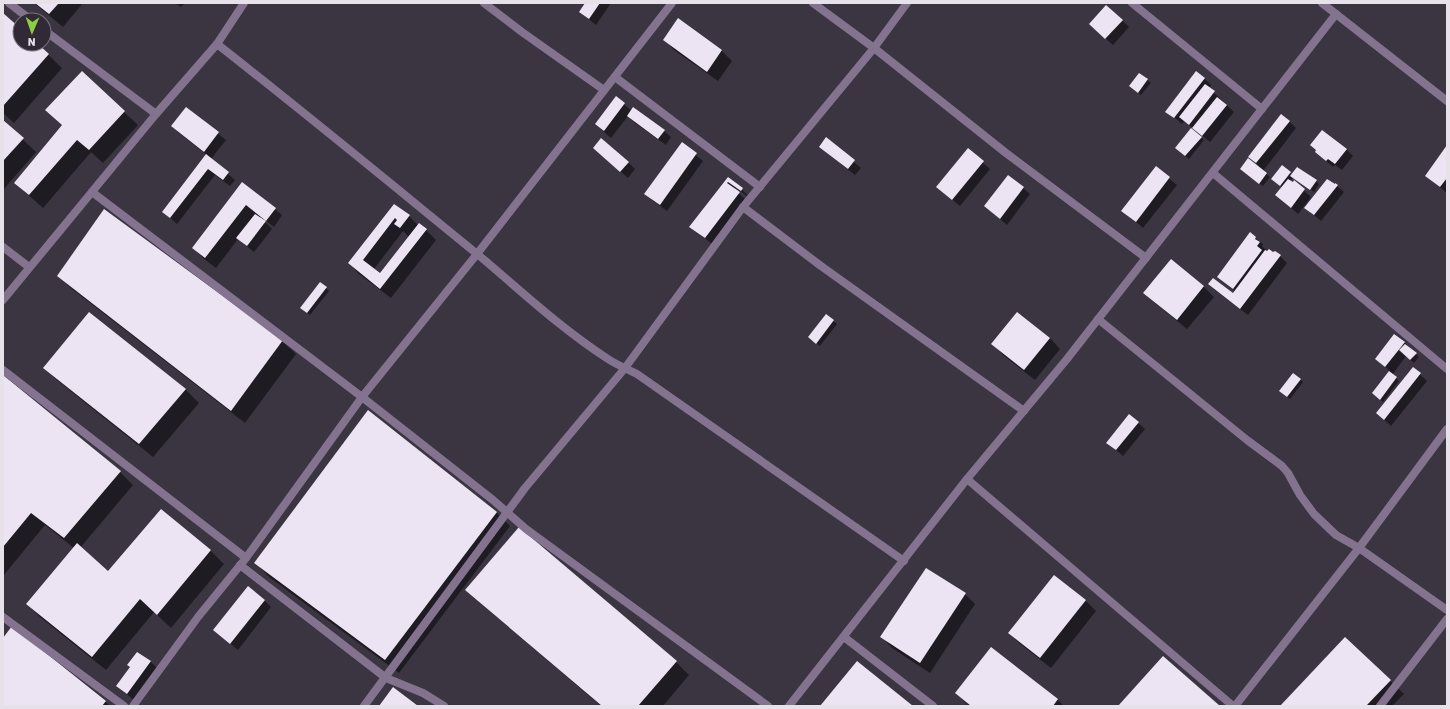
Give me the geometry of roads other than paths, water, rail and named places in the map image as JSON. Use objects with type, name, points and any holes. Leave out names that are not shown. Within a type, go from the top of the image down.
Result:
[{"type":"street","points":[[9,3],[21,12]]},
{"type":"street","points":[[3,300],[156,114],[217,44],[244,3]]},
{"type":"street","points":[[484,3],[604,90]]},
{"type":"street","points":[[133,706],[198,617],[246,558],[362,397],[477,254],[672,3]]},
{"type":"street","points":[[813,3],[874,48],[1006,153],[1146,258]]},
{"type":"street","points":[[364,706],[525,488],[625,368],[743,207],[874,48],[907,3]]},
{"type":"street","points":[[1132,3],[1262,109]]},
{"type":"street","points":[[1322,3],[1447,102]]},
{"type":"street","points":[[789,706],[968,479],[1098,320],[1336,14]]},
{"type":"street","points":[[52,36],[156,114]]},
{"type":"street","points":[[217,44],[299,108],[477,254],[559,324],[608,359],[637,374],[904,561]]},
{"type":"street","points":[[615,76],[760,187]]},
{"type":"street","points":[[1213,173],[1447,369]]},
{"type":"street","points":[[92,192],[362,397],[508,512],[532,534],[768,706]]},
{"type":"street","points":[[743,207],[821,266],[1024,411]]},
{"type":"street","points":[[3,247],[29,268]]},
{"type":"street","points":[[1098,320],[1241,435],[1282,466],[1314,514],[1336,535],[1359,548],[1447,610]]},
{"type":"street","points":[[3,370],[246,558]]},
{"type":"street","points":[[968,479],[1234,706],[1359,548],[1447,429]]},
{"type":"street","points":[[240,565],[386,678],[423,693],[444,706]]},
{"type":"street","points":[[3,617],[124,706]]},
{"type":"street","points":[[1380,706],[1447,619]]},
{"type":"street","points":[[844,637],[933,706]]}]
